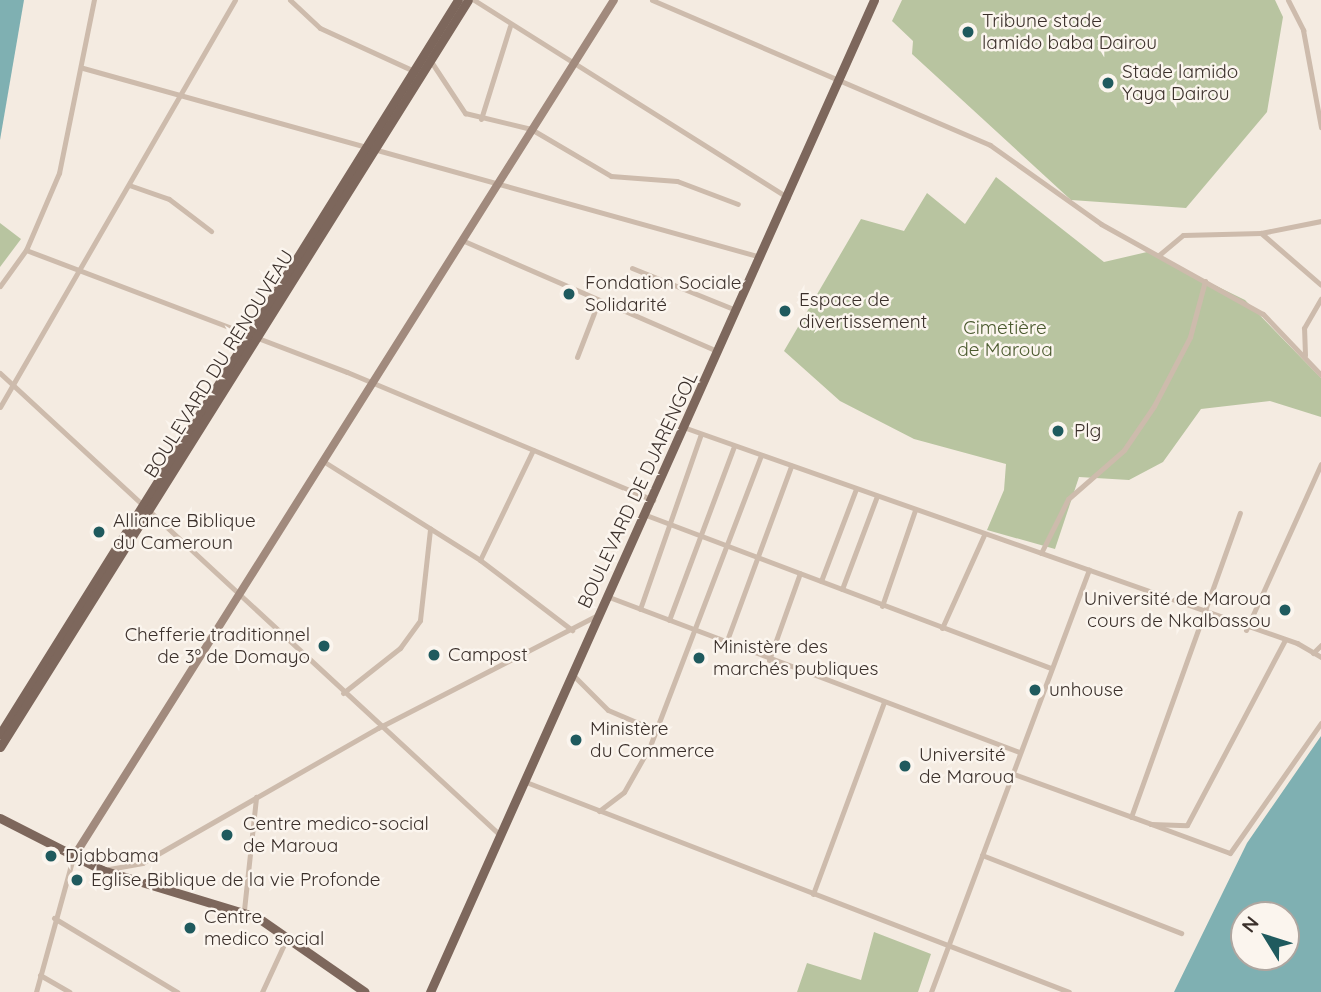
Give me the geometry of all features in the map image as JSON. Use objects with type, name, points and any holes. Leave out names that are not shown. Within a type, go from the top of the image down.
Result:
[{"type":"main road","name":"BOULEVARD DU RENOUVEAU","points":[[371,147],[458,0]]},
{"type":"main road","name":"BOULEVARD DU RENOUVEAU","points":[[0,734],[371,147],[468,0]]},
{"type":"main road","points":[[73,858],[236,592],[501,184],[531,129],[614,0]]},
{"type":"main road","name":"BOULEVARD DE DJARENGOL","points":[[430,992],[686,428],[874,0]]},
{"type":"main road","name":"BOULEVARD DU RENOUVEAU","points":[[0,747],[146,506]]},
{"type":"main road","points":[[0,818],[73,858],[102,870],[244,911],[288,936],[365,992]]},
{"type":"street","points":[[0,407],[235,0]]},
{"type":"street","points":[[290,0],[320,28],[414,71]]},
{"type":"street","points":[[474,0],[572,66],[788,198]]},
{"type":"street","points":[[652,0],[990,145],[1101,224],[1263,314],[1306,355],[1321,375]]},
{"type":"street","points":[[1288,0],[1303,30],[1321,127]]},
{"type":"street","points":[[0,286],[26,250],[59,173],[83,68],[94,2]]},
{"type":"street","points":[[481,119],[510,26]]},
{"type":"street","points":[[430,60],[456,104],[481,119],[531,129],[611,176],[677,181],[738,204]]},
{"type":"street","points":[[83,68],[182,93],[761,257]]},
{"type":"street","points":[[129,185],[169,199],[211,231]]},
{"type":"street","points":[[1158,255],[1183,234],[1261,233],[1321,220]]},
{"type":"street","points":[[1261,233],[1321,285]]},
{"type":"street","points":[[464,241],[720,352]]},
{"type":"street","points":[[26,250],[82,267],[251,339],[371,383],[653,500]]},
{"type":"street","points":[[632,268],[738,311]]},
{"type":"street","points":[[1041,553],[1068,499],[1124,450],[1154,405],[1190,337],[1205,281]]},
{"type":"street","points":[[1306,355],[1304,328],[1321,298]]},
{"type":"street","points":[[577,357],[599,300]]},
{"type":"street","points":[[0,373],[146,506],[378,727],[502,836]]},
{"type":"street","points":[[686,428],[1089,570],[1202,615],[1285,640],[1321,657]]},
{"type":"street","points":[[640,609],[701,435]]},
{"type":"street","points":[[669,620],[734,446]]},
{"type":"street","points":[[480,560],[533,450]]},
{"type":"street","points":[[599,811],[624,792],[657,731],[761,456]]},
{"type":"street","points":[[321,460],[480,560],[572,630]]},
{"type":"street","points":[[1246,630],[1321,464]]},
{"type":"street","points":[[726,643],[791,466]]},
{"type":"street","points":[[821,581],[856,489]]},
{"type":"street","points":[[842,589],[877,496]]},
{"type":"street","points":[[882,606],[915,510]]},
{"type":"street","points":[[1131,817],[1240,513]]},
{"type":"street","points":[[646,515],[1051,668]]},
{"type":"street","points":[[343,693],[400,648],[421,620],[430,529]]},
{"type":"street","points":[[942,628],[984,535]]},
{"type":"street","points":[[931,992],[1018,752],[1089,570]]},
{"type":"street","points":[[769,660],[800,573]]},
{"type":"street","points":[[609,597],[769,660],[1018,752]]},
{"type":"street","points":[[102,870],[142,863],[378,727],[601,613]]},
{"type":"street","points":[[1151,824],[1190,823],[1285,640]]},
{"type":"street","points":[[1313,653],[1321,645]]},
{"type":"street","points":[[573,675],[608,710],[657,731]]},
{"type":"street","points":[[813,894],[884,702]]},
{"type":"street","points":[[1011,773],[1230,853],[1321,723]]},
{"type":"street","points":[[526,782],[1069,992]]},
{"type":"street","points":[[244,911],[256,797]]},
{"type":"street","points":[[982,855],[1181,933]]},
{"type":"street","points":[[36,992],[54,918],[73,858]]},
{"type":"street","points":[[54,918],[177,992]]},
{"type":"street","points":[[262,992],[288,936]]},
{"type":"street","points":[[40,975],[71,992]]},
{"type":"green space","name":"Stade lamido Yaya Dairou","points":[[902,0],[1275,0],[1283,17],[1267,112],[1186,208],[1071,200],[912,54],[913,41],[892,21]]},
{"type":"green space","name":"Cimetière de Maroua","points":[[996,177],[1104,262],[1147,252],[1245,300],[1321,378],[1321,417],[1270,401],[1201,409],[1163,462],[1129,480],[1079,477],[1055,549],[987,530],[1004,490],[1006,464],[914,439],[840,401],[784,351],[861,219],[904,231],[927,193],[965,224]]},
{"type":"green space","points":[[0,223],[21,239],[0,267]]},
{"type":"green space","points":[[874,932],[931,954],[918,992],[797,992],[807,963],[861,980]]},
{"type":"water","points":[[0,0],[24,0],[0,140]]},
{"type":"water","points":[[1321,736],[1321,992],[1174,992],[1247,843]]},
{"type":"place","name":"Tribune stade lamido baba Dairou","points":[[968,32]]},
{"type":"place","name":"Stade lamido Yaya Dairou","points":[[1108,83]]},
{"type":"place","name":"Fondation Sociale Solidarité","points":[[569,294]]},
{"type":"place","name":"Espace de divertissement","points":[[785,311]]},
{"type":"place","name":"Plg","points":[[1058,431]]},
{"type":"place","name":"Alliance Biblique du Cameroun","points":[[99,532]]},
{"type":"place","name":"Université de Maroua cours de Nkalbassou","points":[[1285,610]]},
{"type":"place","name":"Chefferie traditionnel de 3° de Domayo","points":[[324,646]]},
{"type":"place","name":"Campost","points":[[434,655]]},
{"type":"place","name":"Ministère des marchés publiques","points":[[699,658]]},
{"type":"place","name":"unhouse","points":[[1035,690]]},
{"type":"place","name":"Ministère du Commerce","points":[[576,740]]},
{"type":"place","name":"Université de Maroua","points":[[905,766]]},
{"type":"place","name":"Centre medico-social de Maroua","points":[[227,835]]},
{"type":"place","name":"Djabbama","points":[[51,856]]},
{"type":"place","name":"Eglise Biblique de la vie Profonde","points":[[77,880]]},
{"type":"place","name":"Centre medico social","points":[[190,928]]}]
